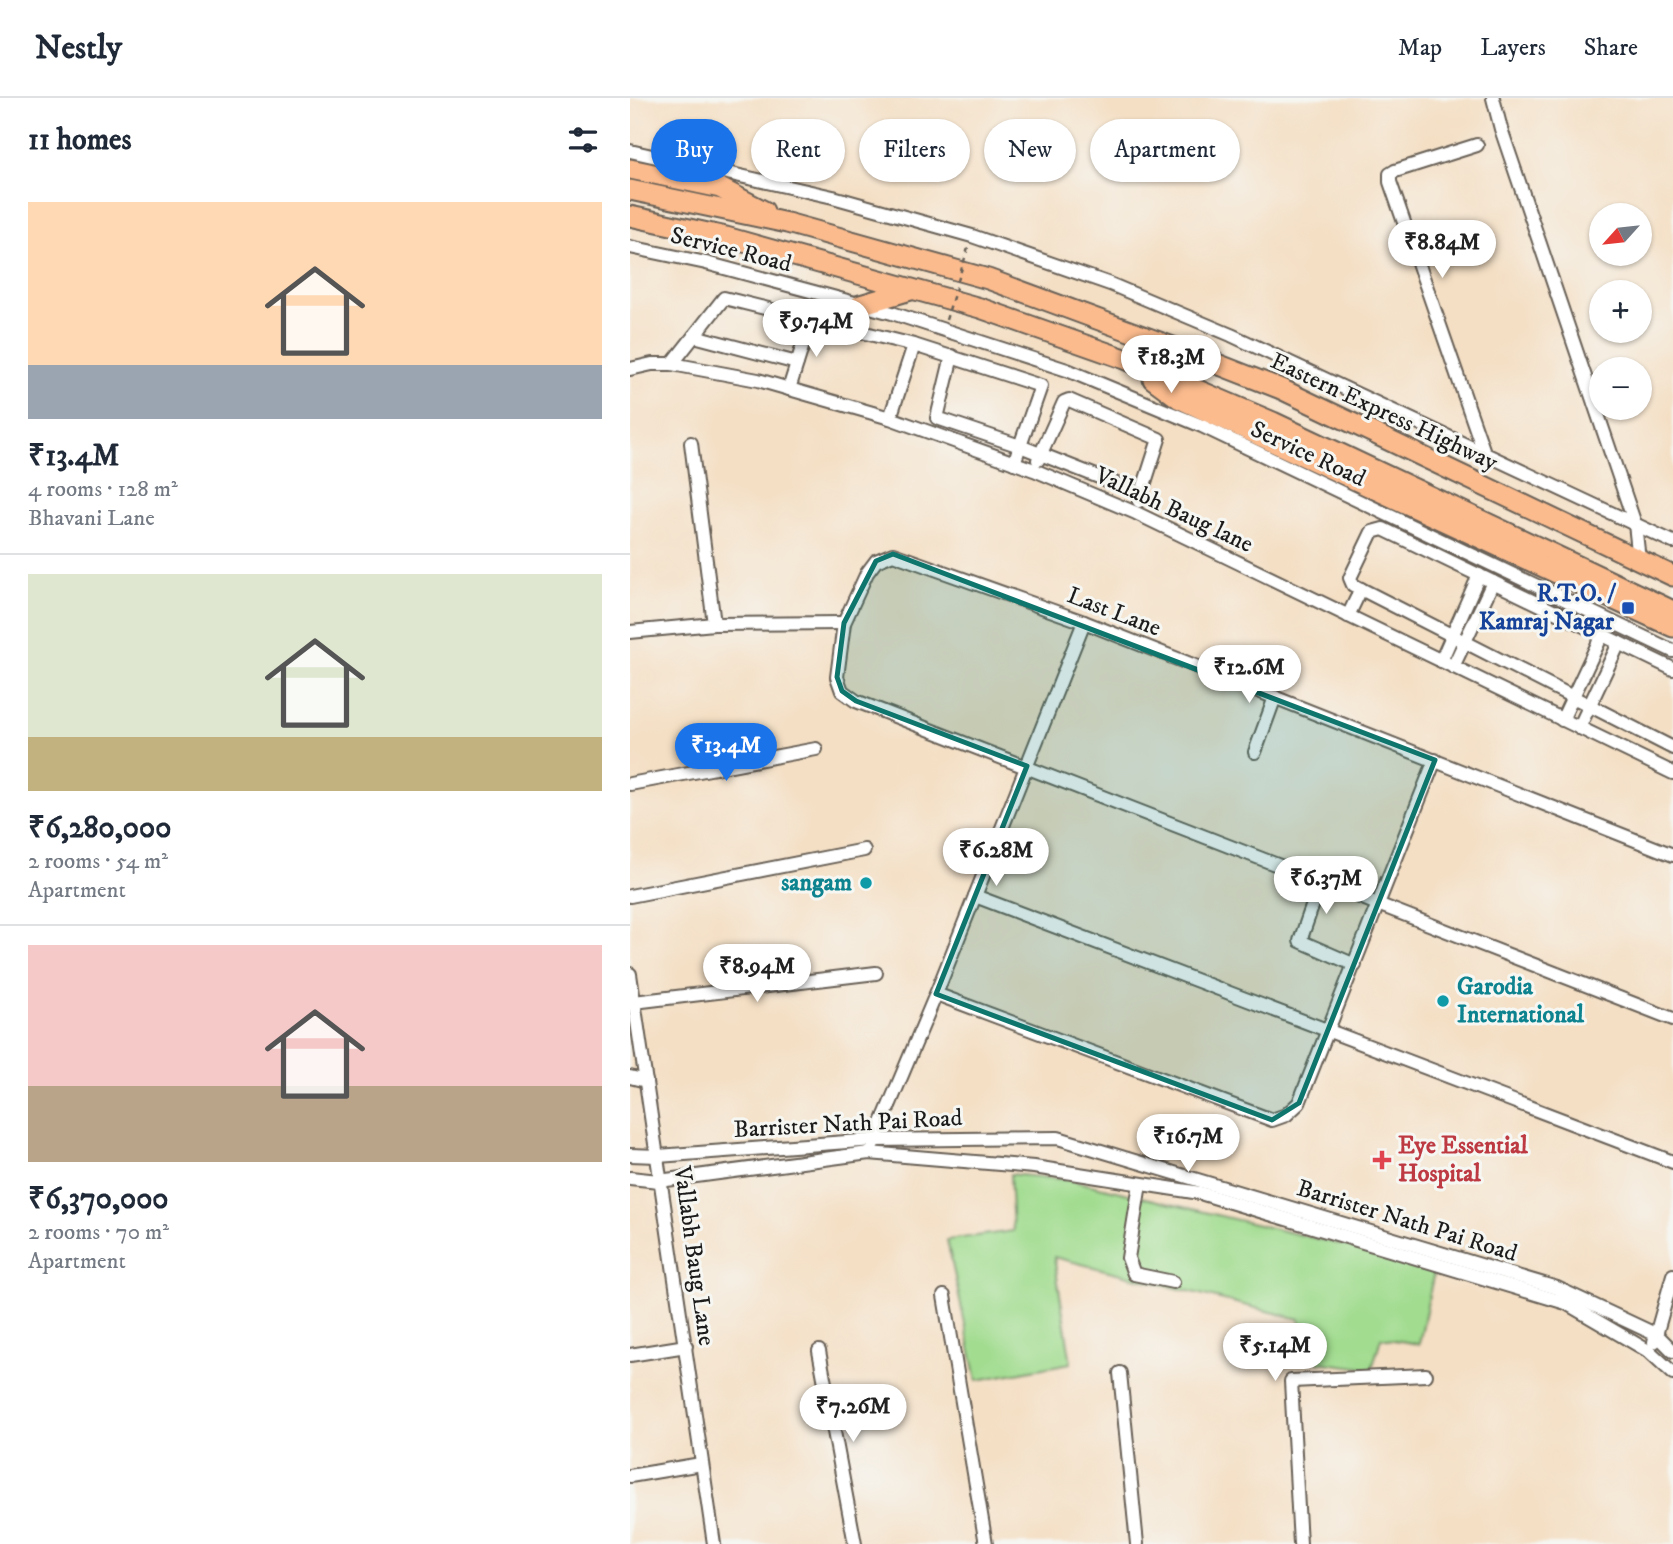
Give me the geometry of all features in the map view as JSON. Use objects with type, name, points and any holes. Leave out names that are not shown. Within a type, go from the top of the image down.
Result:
[{"type":"highway","points":[[630,169],[720,188],[787,223]]},
{"type":"highway","points":[[630,190],[787,223]]},
{"type":"highway","points":[[630,216],[726,237],[980,308],[1125,359],[1273,422],[1673,611]]},
{"type":"highway","name":"Eastern Express Highway","points":[[787,223],[988,279],[1281,389],[1673,576]]},
{"type":"highway","points":[[630,230],[707,246],[806,259]]},
{"type":"highway","points":[[860,305],[912,290]]},
{"type":"highway","points":[[1125,359],[1180,399],[1673,627]]},
{"type":"street","points":[[1493,98],[1501,129],[1635,524],[1639,560]]},
{"type":"street","points":[[1477,145],[1395,171],[1390,174],[1390,182],[1485,455]]},
{"type":"street","points":[[630,151],[833,197],[972,236],[1098,280],[1231,335],[1673,542]]},
{"type":"street","name":"Service Road","points":[[630,247],[706,263],[860,305],[1067,370],[1189,421],[1673,651]]},
{"type":"street","points":[[672,364],[724,298],[914,345],[1041,386],[1014,463]]},
{"type":"street","points":[[789,389],[811,319]]},
{"type":"street","points":[[694,336],[797,363]]},
{"type":"street","points":[[890,418],[914,345]]},
{"type":"street","points":[[952,356],[937,418],[1020,446],[1142,494]]},
{"type":"street","name":"Vallabh Baug lane","points":[[630,369],[652,364],[672,364],[758,380],[890,418],[1034,470],[1136,513],[1673,774]]},
{"type":"street","points":[[1034,470],[1064,402],[1069,400],[1159,439],[1136,513]]},
{"type":"street","points":[[691,443],[714,624]]},
{"type":"street","points":[[1673,669],[1380,529],[1372,532],[1350,578],[1353,585],[1673,748]]},
{"type":"street","name":"Last Lane","points":[[844,623],[867,573],[876,561],[893,554],[1084,622],[1673,855]]},
{"type":"street","points":[[1447,664],[1452,635],[1479,575]]},
{"type":"street","points":[[1447,664],[1465,641],[1493,582]]},
{"type":"street","points":[[1348,616],[1361,589]]},
{"type":"street","points":[[872,1153],[874,1140],[936,994],[1084,622]]},
{"type":"street","points":[[630,632],[714,624],[844,623],[837,677],[842,691],[856,701],[1673,1019]]},
{"type":"street","points":[[1562,720],[1602,635]]},
{"type":"street","points":[[1579,728],[1619,643]]},
{"type":"street","points":[[1255,752],[1275,697]]},
{"type":"street","points":[[630,784],[816,749]]},
{"type":"street","points":[[936,994],[1272,1120],[1286,1115],[1299,1103],[1434,760]]},
{"type":"street","points":[[630,896],[864,850]]},
{"type":"street","points":[[1321,881],[1300,942],[1354,965]]},
{"type":"street","points":[[975,896],[1673,1162]]},
{"type":"street","points":[[634,1002],[876,973]]},
{"type":"street","name":"Vallabh Baug Lane","points":[[630,974],[714,1544]]},
{"type":"street","points":[[630,1077],[646,1081]]},
{"type":"street","name":"Barrister Nath Pai Road","points":[[630,1155],[658,1156],[874,1140],[1058,1138],[1557,1288],[1657,1335],[1673,1351]]},
{"type":"street","points":[[630,1178],[659,1181],[872,1153],[1034,1167],[1200,1193],[1566,1303],[1650,1352],[1673,1373]]},
{"type":"street","points":[[1140,1184],[1128,1258],[1134,1273],[1173,1282]]},
{"type":"street","points":[[1650,1352],[1673,1275]]},
{"type":"street","points":[[944,1296],[986,1544]]},
{"type":"street","points":[[630,1355],[686,1346]]},
{"type":"street","points":[[819,1351],[855,1544]]},
{"type":"street","points":[[1120,1373],[1136,1544]]},
{"type":"street","points":[[1300,1544],[1291,1381],[1426,1375]]},
{"type":"street","points":[[630,1476],[701,1464]]},
{"type":"path","points":[[946,320],[968,248]]},
{"type":"highlighted area","points":[[893,554],[1435,760],[1299,1103],[1272,1120],[936,994],[1027,766],[856,701],[842,691],[837,677],[844,623],[876,561]]},
{"type":"green space","points":[[1010,1174],[1070,1180],[1435,1267],[1419,1344],[1381,1338],[1372,1369],[1318,1362],[1299,1319],[1054,1257],[1071,1363],[977,1380],[947,1240],[1013,1231]]},
{"type":"place","name":"R.T.O. / Kamraj Nagar","points":[[1628,608]]},
{"type":"place","name":"sangam","points":[[866,883]]},
{"type":"place","name":"Garodia International","points":[[1443,1001]]},
{"type":"place","name":"Eye Essential Hospital","points":[[1382,1160]]}]
